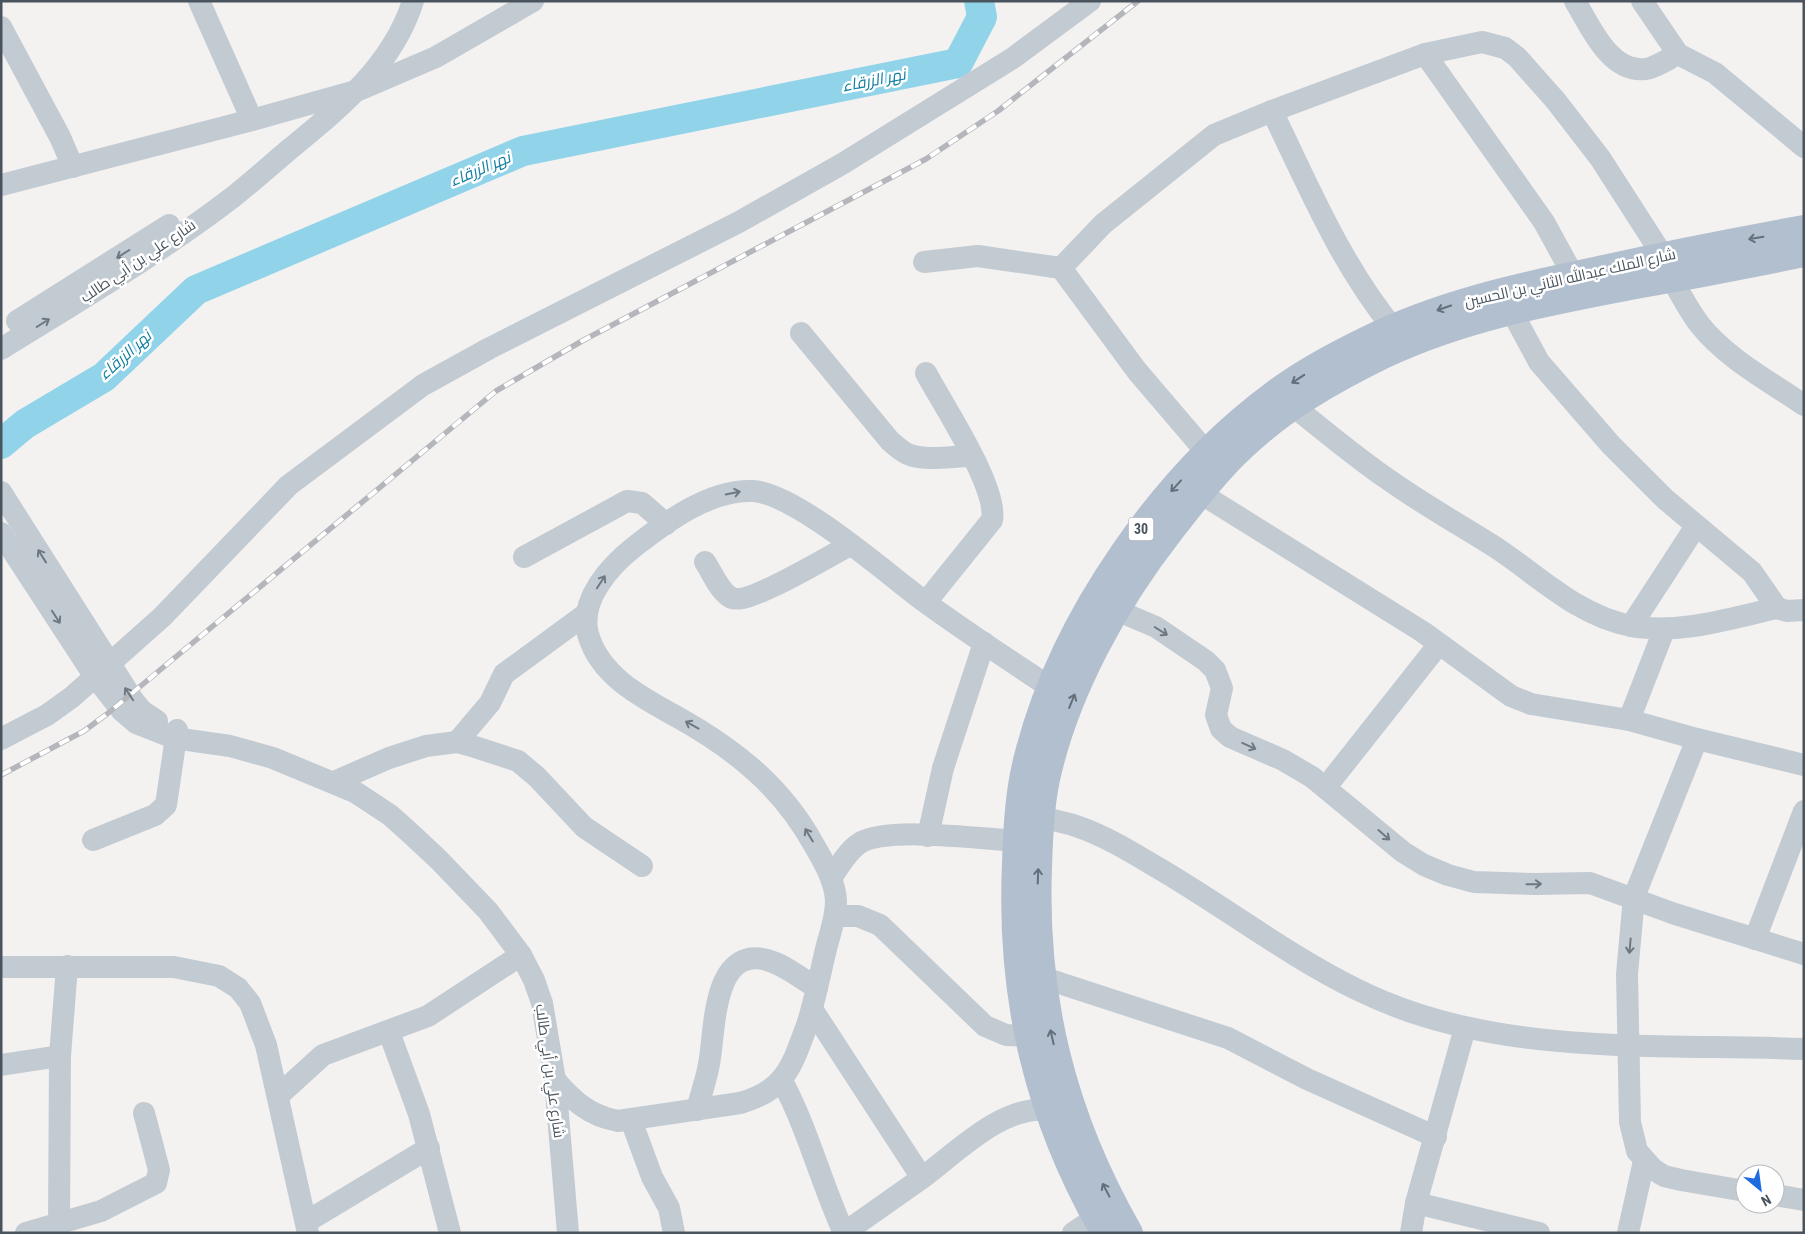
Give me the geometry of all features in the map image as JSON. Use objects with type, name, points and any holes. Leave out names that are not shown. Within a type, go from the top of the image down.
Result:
[{"type":"main road","name":"شارع الملك عبدالله الثاني بن الحسين","points":[[1100,1225],[1075,1176],[1036,1076],[1018,966],[1016,931],[1017,841],[1022,785],[1029,754],[1050,724],[1116,610],[1151,556],[1200,493],[1242,447],[1293,406],[1353,370],[1387,353],[1449,328],[1804,229]]},
{"type":"main road","name":"شارع الملك عبدالله الثاني بن الحسين","points":[[1130,1233],[1098,1177],[1072,1110],[1048,1020],[1041,977],[1037,920],[1040,817],[1046,779],[1051,688],[1079,630],[1117,565],[1153,513],[1207,453],[1276,393],[1331,360],[1393,328],[1470,300],[1573,275],[1804,253]]},
{"type":"street","points":[[199,1],[252,120]]},
{"type":"street","name":"شارع علي بن أبي طالب","points":[[1,349],[157,251],[233,197],[270,166],[359,90],[384,59],[398,37],[413,1]]},
{"type":"street","points":[[1,185],[252,120],[359,90],[436,57],[533,1]]},
{"type":"street","points":[[1,739],[47,715],[103,671],[199,580],[289,484],[423,385],[490,348],[739,222],[842,164],[1013,58],[1090,1]]},
{"type":"street","points":[[1574,1],[1604,48],[1626,67],[1637,69],[1651,68],[1678,54]]},
{"type":"street","points":[[1642,1],[1678,54],[1715,73],[1804,147]]},
{"type":"street","points":[[1,28],[60,137],[73,167]]},
{"type":"street","points":[[1061,268],[1103,224],[1214,135],[1272,110],[1424,54],[1482,42],[1505,48],[1517,57],[1575,124],[1600,158],[1668,267],[1690,312],[1708,334],[1747,366],[1804,405]]},
{"type":"street","points":[[1424,54],[1544,222],[1573,275]]},
{"type":"street","points":[[1272,110],[1334,239],[1375,306],[1393,328]]},
{"type":"street","name":"شارع علي بن أبي طالب","points":[[1,331],[169,225],[270,166]]},
{"type":"street","points":[[924,262],[978,256],[1061,268],[1137,371],[1207,453]]},
{"type":"street","points":[[1511,310],[1532,352],[1557,384],[1629,464],[1696,526],[1752,572],[1777,608]]},
{"type":"street","points":[[801,333],[890,442],[901,450],[910,455],[922,457],[972,456]]},
{"type":"street","points":[[926,373],[972,456],[993,503],[992,520],[926,602]]},
{"type":"street","points":[[1293,406],[1389,481],[1499,550],[1585,610],[1631,626],[1664,630],[1777,608],[1787,611],[1804,610]]},
{"type":"street","points":[[555,1080],[571,1099],[586,1111],[604,1119],[631,1120],[754,1099],[782,1081],[793,1060],[815,999],[835,916],[834,890],[831,878],[815,845],[795,813],[759,773],[711,736],[641,697],[624,685],[609,670],[597,652],[588,633],[586,614],[597,589],[614,564],[666,524],[727,494],[756,491],[785,500],[984,643],[1051,688]]},
{"type":"street","name":"شارع علي بن أبي طالب","points":[[1,492],[103,671],[122,711],[136,723],[273,758],[355,792],[390,815],[439,860],[488,911],[521,955],[534,980],[542,1003],[555,1080],[568,1233]]},
{"type":"street","points":[[1200,493],[1439,644],[1511,696],[1531,704],[1629,720],[1697,740],[1804,765]]},
{"type":"street","points":[[524,557],[627,501],[642,503],[666,524]]},
{"type":"street","points":[[1631,626],[1696,526]]},
{"type":"street","name":"شارع علي بن أبي طالب","points":[[1,533],[103,671]]},
{"type":"street","points":[[705,562],[725,592],[731,598],[738,600],[748,598],[782,582],[850,545]]},
{"type":"street","points":[[1116,610],[1156,627],[1206,661],[1215,670],[1222,688],[1216,715],[1221,729],[1230,737],[1283,760],[1326,786],[1403,852],[1424,865],[1448,875],[1474,882],[1501,884],[1590,883],[1634,897],[1675,914],[1804,954]]},
{"type":"street","points":[[457,742],[490,703],[504,674],[586,614]]},
{"type":"street","points":[[1629,720],[1664,630]]},
{"type":"street","points":[[928,836],[943,768],[984,643]]},
{"type":"street","points":[[1326,786],[1439,644]]},
{"type":"street","points":[[93,840],[161,812],[168,799],[175,734]]},
{"type":"street","points":[[1697,740],[1634,897],[1627,974],[1630,1122],[1633,1142],[1644,1161],[1664,1176],[1735,1188]]},
{"type":"street","points":[[334,782],[389,758],[426,746],[457,742],[518,761],[537,777],[584,828],[642,866]]},
{"type":"street","points":[[1755,939],[1804,811]]},
{"type":"street","points":[[1040,817],[1075,825],[1124,848],[1203,895],[1320,970],[1357,990],[1429,1019],[1465,1028],[1565,1041],[1628,1045],[1804,1049]]},
{"type":"street","points":[[831,878],[857,845],[866,840],[889,835],[1017,841]]},
{"type":"street","points":[[835,916],[858,916],[880,925],[985,1026],[1006,1034],[1028,1036]]},
{"type":"street","points":[[279,1095],[323,1055],[428,1016],[521,955]]},
{"type":"street","points":[[696,1110],[710,1060],[719,995],[726,976],[736,965],[751,959],[766,960],[784,968],[815,999],[922,1178]]},
{"type":"street","points":[[59,1225],[60,1056],[67,966]]},
{"type":"street","points":[[1,967],[174,966],[219,976],[238,988],[250,1003],[266,1045],[279,1095],[307,1227],[429,1148]]},
{"type":"street","points":[[1041,977],[1228,1038],[1307,1079],[1436,1137]]},
{"type":"street","points":[[1411,1233],[1416,1202],[1436,1137],[1465,1028]]},
{"type":"street","points":[[389,1032],[429,1148],[450,1233]]},
{"type":"street","points":[[1,1065],[60,1056]]},
{"type":"street","points":[[782,1081],[799,1114],[838,1231],[922,1178],[979,1135],[1011,1115],[1025,1111],[1048,1110]]},
{"type":"street","points":[[26,1233],[59,1225],[100,1211],[156,1183],[159,1170],[144,1114]]},
{"type":"street","points":[[631,1120],[646,1162],[669,1208],[674,1233]]},
{"type":"street","points":[[1628,1233],[1644,1161]]},
{"type":"street","points":[[1785,1197],[1804,1200]]},
{"type":"street","points":[[1416,1202],[1539,1233]]},
{"type":"street","points":[[1073,1233],[1100,1225]]},
{"type":"waterway","name":"نهر الزرقاء","points":[[1,444],[25,424],[104,377],[196,290],[523,151],[958,63],[982,17],[979,1]]},
{"type":"railway","points":[[1,775],[84,731],[107,714],[496,391],[582,341],[926,159],[998,111],[1138,1]]}]
